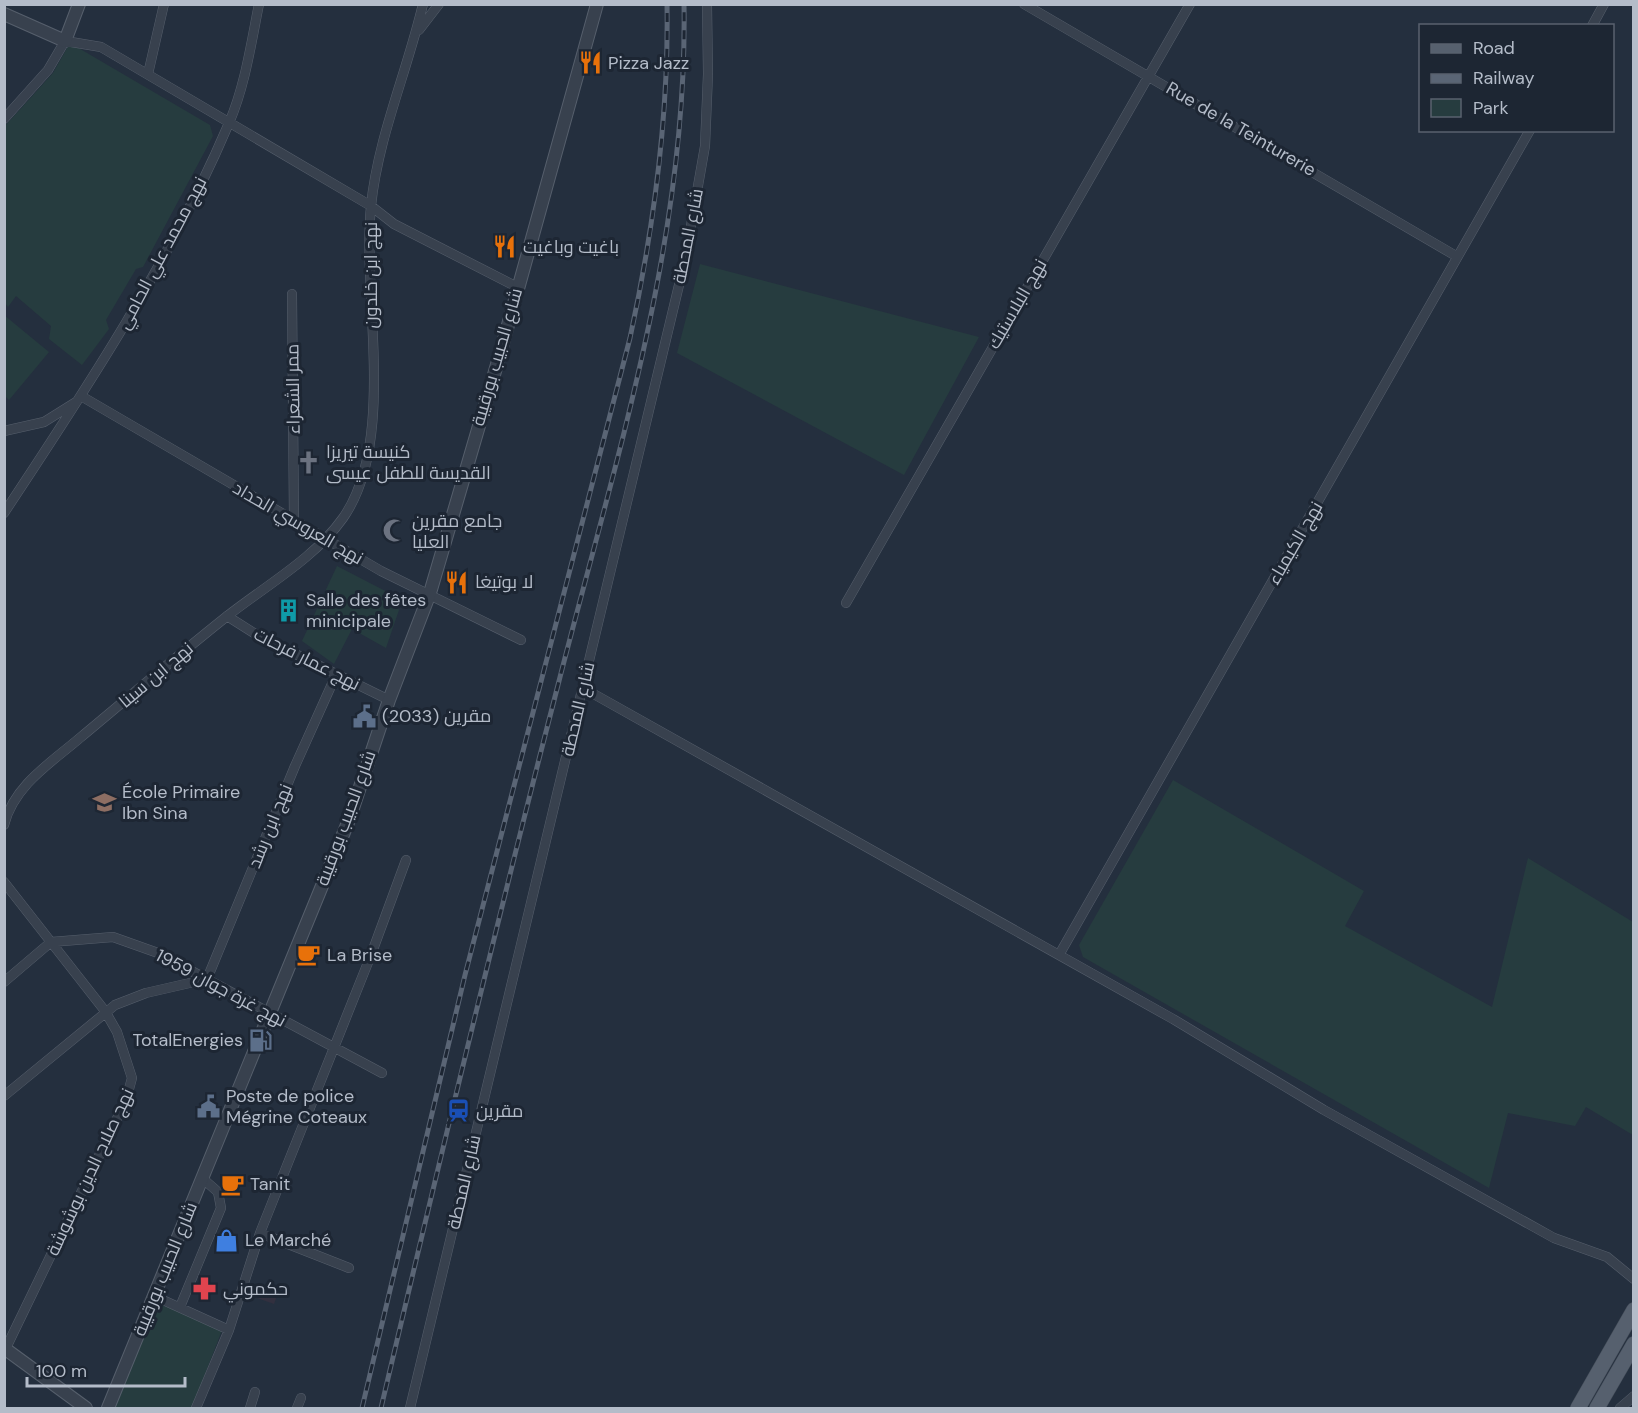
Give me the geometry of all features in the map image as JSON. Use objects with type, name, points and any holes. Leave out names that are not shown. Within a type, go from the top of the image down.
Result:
[{"type":"main road","points":[[1578,1408],[1634,1310]]},
{"type":"main road","points":[[1597,1408],[1634,1344]]},
{"type":"street","points":[[4,119],[48,70],[65,41],[79,4]]},
{"type":"street","points":[[148,74],[164,4]]},
{"type":"street","name":"نهج محمد علي الحامي","points":[[4,513],[80,398],[149,286],[230,122],[260,4]]},
{"type":"street","name":"نهج ابن خلدون","points":[[324,540],[344,517],[359,487],[367,459],[372,417],[369,262],[371,206],[394,103],[416,35],[423,4]]},
{"type":"street","points":[[416,35],[438,4]]},
{"type":"street","name":"شارع الحبيب بورقيبة","points":[[108,1408],[349,820],[389,700],[430,593],[597,4]]},
{"type":"street","name":"شارع المحطة","points":[[410,1408],[685,260],[698,191],[707,112],[707,4]]},
{"type":"street","name":"Rue de la Teinturerie","points":[[1024,4],[1456,256]]},
{"type":"street","name":"نهج البلاستيك","points":[[846,603],[1190,4]]},
{"type":"street","points":[[1593,24],[1604,4]]},
{"type":"street","points":[[4,14],[65,41],[101,47],[371,206],[403,229],[517,287]]},
{"type":"street","name":"نهج الكيمياء","points":[[1059,956],[1367,418],[1456,256],[1529,132]]},
{"type":"street","name":"ممر الشعراء","points":[[292,294],[294,520]]},
{"type":"street","points":[[4,431],[44,423],[80,398]]},
{"type":"street","name":"نهج العروسي الحداد","points":[[80,398],[294,520],[324,540],[381,571],[430,593],[521,640]]},
{"type":"street","name":"نهج ابن سينا","points":[[4,825],[8,812],[38,772],[227,616],[324,540]]},
{"type":"street","name":"نهج عمار فرحات","points":[[227,616],[257,635],[389,700]]},
{"type":"street","name":"نهج ابن رشد","points":[[207,979],[295,766],[336,675]]},
{"type":"street","points":[[583,688],[1173,1019],[1324,1110],[1554,1238],[1607,1257],[1634,1279]]},
{"type":"street","points":[[196,1408],[229,1330],[260,1233],[332,1047],[371,955],[406,860]]},
{"type":"street","name":"نهج صلاح الدين بوشوشة","points":[[4,882],[105,1011],[117,1032],[132,1078],[126,1100],[5,1348]]},
{"type":"street","name":"نهج غرة جوان 1959","points":[[51,942],[113,937],[158,953],[382,1073]]},
{"type":"street","points":[[4,982],[51,942]]},
{"type":"street","points":[[4,1096],[105,1011],[128,999],[207,979]]},
{"type":"street","points":[[180,1307],[221,1208],[218,1192],[202,1178]]},
{"type":"street","points":[[260,1233],[349,1268]]},
{"type":"street","points":[[154,1296],[229,1330]]},
{"type":"street","points":[[5,1348],[86,1408]]},
{"type":"street","points":[[250,1408],[255,1392]]},
{"type":"street","points":[[1622,1405],[1634,1396]]},
{"type":"street","points":[[297,1408],[301,1398]]},
{"type":"street","points":[[1622,1405],[1634,1407]]},
{"type":"shaded area","points":[[262,1286],[278,1293],[274,1304],[257,1298]]},
{"type":"green space","points":[[70,43],[210,125],[213,136],[143,267],[136,269],[106,320],[109,329],[82,365],[49,339],[51,326],[16,296],[8,307],[5,303],[4,127],[53,73]]},
{"type":"green space","points":[[700,264],[979,337],[904,475],[677,353]]},
{"type":"green space","points":[[4,315],[49,352],[9,400],[5,396]]},
{"type":"green space","points":[[337,566],[395,596],[399,610],[386,648],[352,629],[334,664],[302,641]]},
{"type":"green space","points":[[1173,780],[1364,891],[1345,926],[1492,1007],[1528,858],[1633,922],[1633,1135],[1586,1107],[1575,1126],[1508,1113],[1489,1188],[1083,957],[1079,945]]},
{"type":"green space","points":[[157,1304],[224,1325],[192,1408],[115,1408]]},
{"type":"railway","points":[[362,1408],[465,975],[630,338],[646,255],[658,172],[665,88],[667,4]]},
{"type":"railway","points":[[381,1408],[490,956],[644,348],[661,263],[674,178],[682,91],[684,4]]},
{"type":"place","name":"Pizza Jazz","points":[[590,63]]},
{"type":"place","name":"باغيت وباغيت","points":[[505,247]]},
{"type":"place","name":"كنيسة تيريزا القديسة للطفل عيسى","points":[[308,462]]},
{"type":"place","name":"جامع مقرين العليا","points":[[394,531]]},
{"type":"place","name":"لا بوتيغا","points":[[457,582]]},
{"type":"place","name":"Salle des fêtes minicipale","points":[[288,610]]},
{"type":"place","name":"مقرين (2033)","points":[[364,716]]},
{"type":"place","name":"École Primaire Ibn Sina","points":[[104,802]]},
{"type":"place","name":"La Brise","points":[[309,955]]},
{"type":"place","name":"TotalEnergies","points":[[261,1040]]},
{"type":"place","name":"Poste de police Mégrine Coteaux","points":[[208,1106]]},
{"type":"place","name":"مقرين","points":[[458,1111]]},
{"type":"place","name":"Tanit","points":[[232,1184]]},
{"type":"place","name":"Le Marché","points":[[227,1240]]},
{"type":"place","name":"حكموني","points":[[205,1289]]}]
